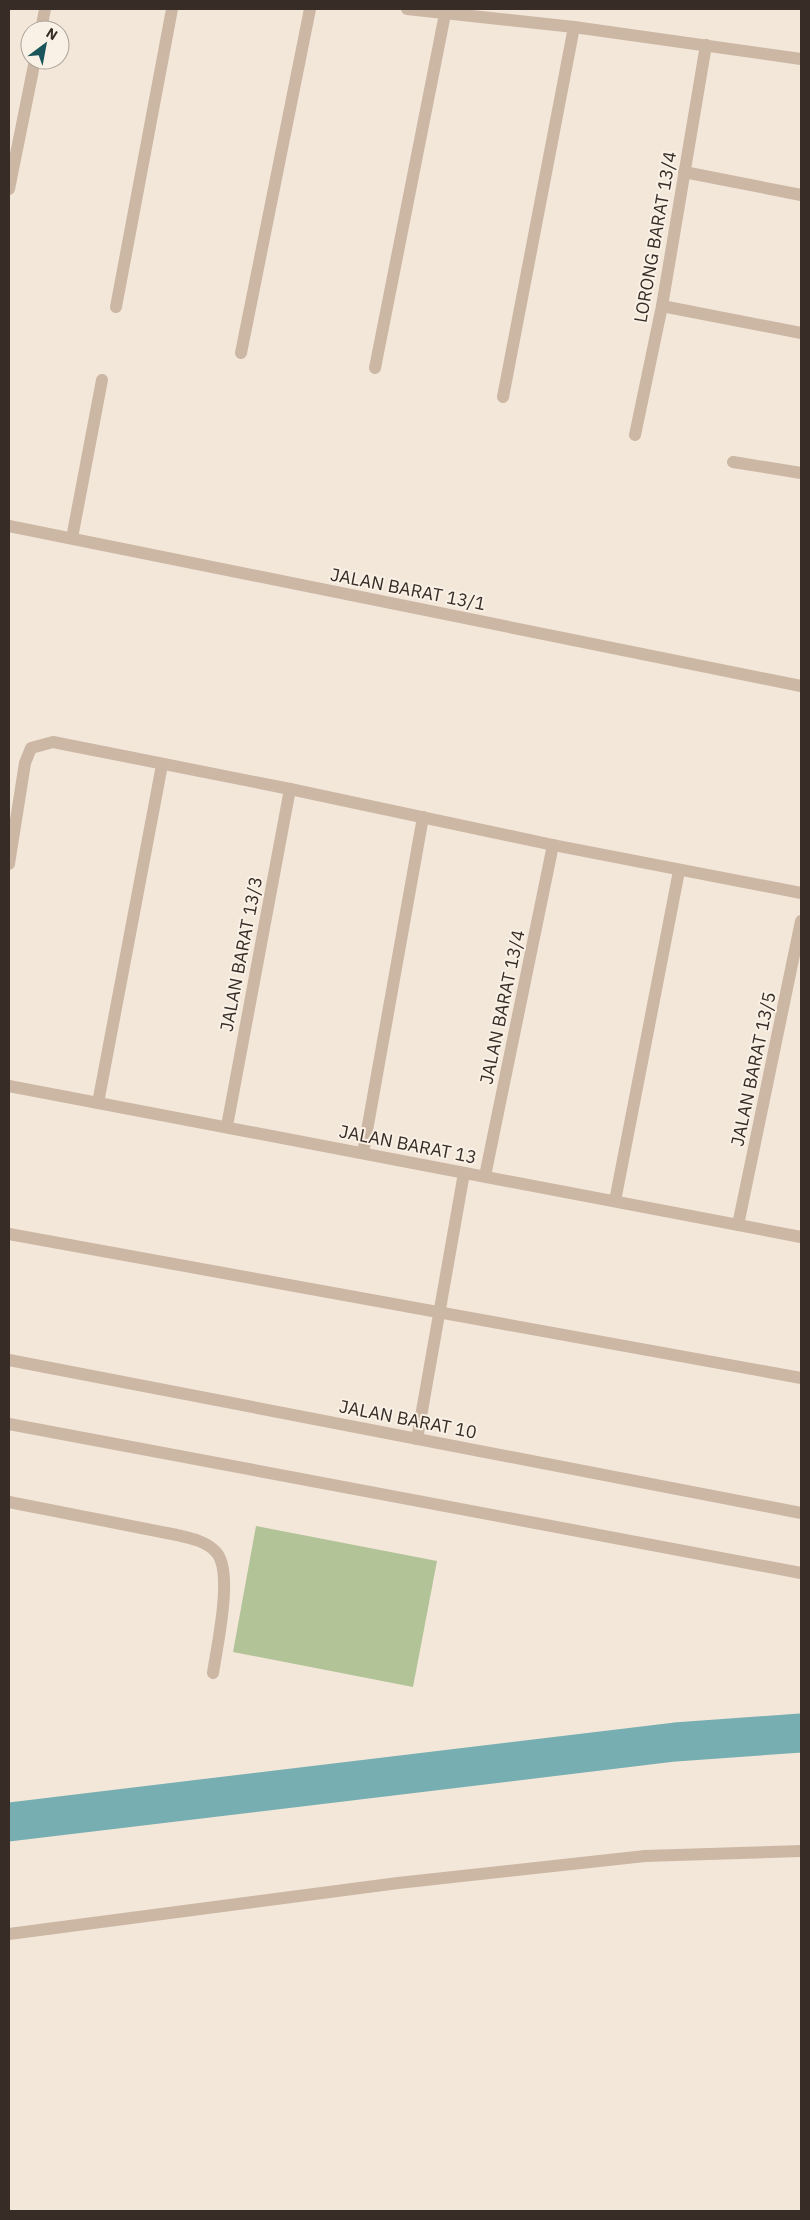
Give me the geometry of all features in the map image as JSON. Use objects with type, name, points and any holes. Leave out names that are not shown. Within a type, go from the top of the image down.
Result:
[{"type":"street","points":[[116,307],[172,9]]},
{"type":"street","points":[[242,353],[310,9]]},
{"type":"street","points":[[407,9],[574,27],[801,59]]},
{"type":"street","points":[[376,368],[445,14]]},
{"type":"street","points":[[503,397],[574,27]]},
{"type":"street","name":"LORONG BARAT 13/4","points":[[635,435],[662,306],[706,45]]},
{"type":"street","points":[[9,189],[33,70]]},
{"type":"street","points":[[684,172],[801,195]]},
{"type":"street","points":[[662,306],[801,333]]},
{"type":"street","points":[[72,538],[102,380]]},
{"type":"street","points":[[733,462],[801,473]]},
{"type":"street","name":"JALAN BARAT 13/1","points":[[9,526],[801,686]]},
{"type":"street","points":[[9,864],[25,763],[31,748],[53,742],[290,789],[679,871],[801,894]]},
{"type":"street","points":[[98,1103],[162,765]]},
{"type":"street","name":"JALAN BARAT 13/3","points":[[226,1126],[290,789]]},
{"type":"street","points":[[363,1153],[422,817]]},
{"type":"street","name":"JALAN BARAT 13/4","points":[[485,1176],[553,845]]},
{"type":"street","points":[[615,1201],[679,871]]},
{"type":"street","name":"JALAN BARAT 13/5","points":[[738,1225],[801,921]]},
{"type":"street","name":"JALAN BARAT 13","points":[[9,1086],[801,1237]]},
{"type":"street","points":[[417,1439],[464,1173]]},
{"type":"street","points":[[9,1234],[801,1378]]},
{"type":"street","name":"JALAN BARAT 10","points":[[9,1360],[801,1513]]},
{"type":"street","points":[[9,1424],[801,1573]]},
{"type":"street","points":[[9,1502],[177,1535],[201,1541],[215,1550],[223,1562],[226,1579],[213,1673]]},
{"type":"street","points":[[9,1934],[398,1883],[635,1857],[801,1851]]},
{"type":"green space","points":[[256,1526],[437,1561],[413,1687],[233,1652]]},
{"type":"waterway","points":[[9,1822],[675,1742],[801,1733]]}]
